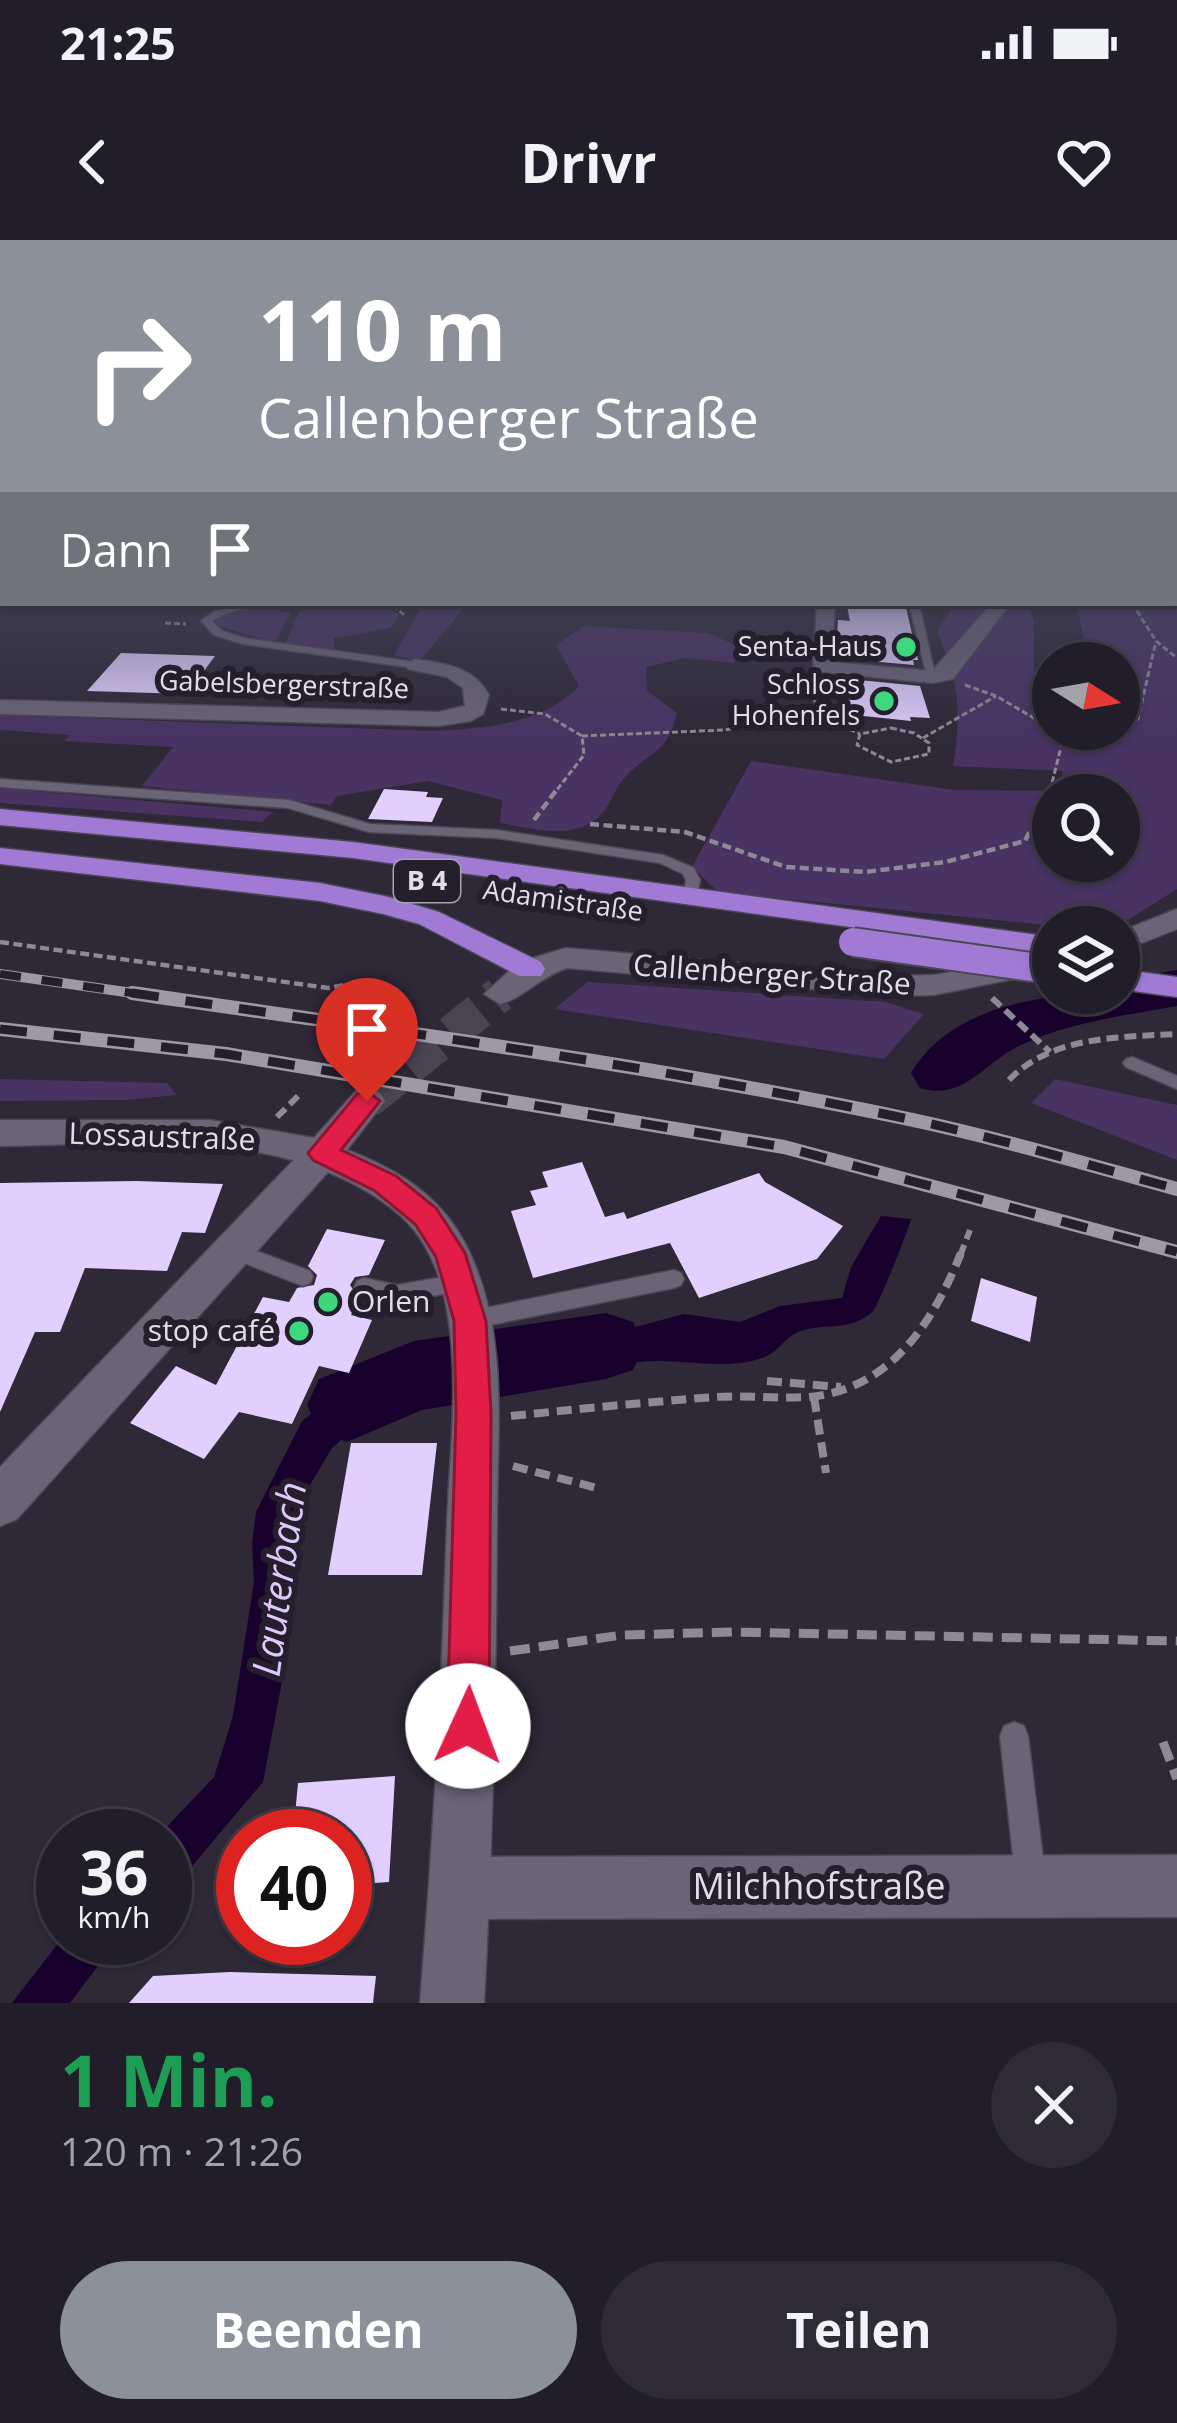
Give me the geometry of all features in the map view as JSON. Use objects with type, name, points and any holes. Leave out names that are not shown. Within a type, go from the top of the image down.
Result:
[{"type":"highway","name":"Adamistraße","points":[[0,817],[265,839],[690,898],[1032,963]]},
{"type":"highway","name":"Adamistraße","points":[[3,852],[157,846],[852,930],[1032,944]]},
{"type":"highway","points":[[3,852],[320,892],[389,906],[429,918],[530,969]]},
{"type":"highway","points":[[1140,959],[1177,963]]},
{"type":"highway","points":[[1140,983],[1177,987]]},
{"type":"street","points":[[826,606],[818,659],[824,670],[932,677],[945,674],[1001,606]]},
{"type":"street","name":"Gabelsbergerstraße","points":[[0,706],[438,719],[463,716],[475,709],[478,695],[464,677],[415,664]]},
{"type":"street","points":[[1140,934],[1177,918]]},
{"type":"street","name":"Callenberger Straße","points":[[530,969],[566,958],[892,986],[934,986],[1032,970]]},
{"type":"street","points":[[500,994],[530,969]]},
{"type":"street","points":[[0,1502],[367,1101]]},
{"type":"street","name":"Lossaustraße","points":[[0,1133],[216,1136],[260,1139],[322,1153],[410,1200],[450,1253],[468,1317]]},
{"type":"street","points":[[452,2003],[471,1656],[473,1420],[468,1317]]},
{"type":"street","name":"Milchhofstraße","points":[[460,1888],[1177,1886]]},
{"type":"lane","points":[[276,606],[215,613],[206,621],[218,633],[243,640],[415,664]]},
{"type":"lane","points":[[915,606],[932,677]]},
{"type":"lane","name":"Adamistraße","points":[[0,783],[289,804],[369,828],[524,831],[682,865],[693,880],[690,898]]},
{"type":"lane","points":[[1132,1063],[1177,1083]]},
{"type":"lane","points":[[233,1250],[302,1277]]},
{"type":"lane","points":[[364,1287],[468,1317],[674,1279]]},
{"type":"lane","points":[[1015,1736],[1031,1886]]},
{"type":"path","points":[[394,606],[404,615]]},
{"type":"path","points":[[1134,606],[1156,641],[1177,658]]},
{"type":"path","points":[[1140,710],[1156,641]]},
{"type":"path","points":[[815,713],[815,678],[824,670]]},
{"type":"path","points":[[923,738],[996,695],[1032,716]]},
{"type":"path","points":[[524,831],[584,755],[582,736],[561,717],[532,709]]},
{"type":"path","points":[[582,736],[725,730],[815,713],[860,734],[890,728],[923,738],[929,743],[929,754],[902,763],[868,756],[856,745],[860,734]]},
{"type":"path","points":[[587,824],[685,832],[785,867],[865,872],[944,862],[1025,841],[1049,795],[1060,750]]},
{"type":"path","points":[[524,831],[541,826]]},
{"type":"path","points":[[0,942],[328,988],[361,982]]},
{"type":"path","points":[[997,1004],[1050,1052]]},
{"type":"path","points":[[1009,1080],[1024,1064],[1050,1052],[1101,1040],[1177,1034]]},
{"type":"path","points":[[473,1420],[739,1395],[814,1397],[850,1388],[896,1363],[919,1340],[948,1288],[970,1230]]},
{"type":"path","points":[[767,1381],[850,1388]]},
{"type":"path","points":[[814,1397],[826,1473]]},
{"type":"path","points":[[511,1466],[597,1488]]},
{"type":"path","points":[[471,1656],[622,1635],[732,1632],[1177,1641]]},
{"type":"path","points":[[1163,1742],[1177,1779]]},
{"type":"shaded area","points":[[386,606],[399,615],[391,628],[334,638],[334,652],[285,645],[299,612],[315,607]]},
{"type":"shaded area","points":[[422,606],[466,606],[420,661],[394,655]]},
{"type":"shaded area","points":[[950,606],[1029,606],[1034,622],[1032,750],[1140,750],[1140,642],[1084,642],[1077,606],[1177,606],[1177,889],[1140,912],[1140,906],[1032,906],[1032,924],[718,892],[692,867],[751,761],[955,790],[1032,791],[1032,882],[1140,882],[1140,774],[953,766],[957,697],[937,631]]},
{"type":"shaded area","points":[[280,608],[279,612],[291,612],[275,643],[213,624],[212,619],[237,610]]},
{"type":"shaded area","points":[[584,626],[708,633],[738,646],[734,663],[685,658],[646,667],[647,691],[677,713],[673,727],[663,744],[622,780],[600,816],[565,831],[500,823],[502,800],[428,781],[337,796],[331,805],[142,786],[173,747],[64,741],[70,735],[0,730],[0,715],[432,731],[491,726],[548,709],[579,686],[556,645]]},
{"type":"shaded area","points":[[0,788],[273,812],[262,822],[0,803]]},
{"type":"shaded area","points":[[588,982],[885,1002],[924,1014],[884,1059],[554,1009]]},
{"type":"shaded area","points":[[0,1079],[167,1083],[177,1095],[0,1101]]},
{"type":"shaded area","points":[[1055,1079],[1177,1105],[1177,1160],[1031,1103]]},
{"type":"water","points":[[1032,1004],[1032,1014],[1088,1014],[1018,1030],[1009,1042],[986,1052],[970,1036],[1019,1013],[1017,1008]]},
{"type":"water","points":[[881,1216],[911,1219],[876,1306],[864,1318],[796,1333],[771,1354],[752,1361],[639,1362],[522,1381],[521,1342],[594,1338],[684,1314],[740,1322],[780,1306],[842,1298],[851,1267]]},
{"type":"water","points":[[423,1371],[425,1406],[360,1424],[332,1448],[289,1520],[294,1548],[288,1650],[263,1782],[240,1809],[216,1809],[216,1838],[192,1866],[192,1809],[184,1809],[214,1777],[233,1716],[254,1582],[256,1512],[302,1421],[341,1391]]},
{"type":"water","points":[[41,1965],[99,1965],[70,2003],[12,2003]]},
{"type":"building","points":[[847,606],[906,606],[918,660],[913,660],[914,665],[836,658],[838,620],[850,621]]},
{"type":"building","points":[[121,653],[215,656],[187,694],[87,691]]},
{"type":"building","name":"Schloss Hohenfels","points":[[839,678],[920,686],[930,718],[910,717],[911,721],[845,714]]},
{"type":"building","points":[[384,789],[428,792],[426,797],[443,798],[432,822],[368,819]]},
{"type":"building","points":[[582,1162],[605,1217],[624,1212],[627,1219],[759,1173],[765,1182],[843,1226],[817,1259],[699,1298],[670,1243],[533,1278],[511,1211],[536,1205],[530,1191],[548,1187],[542,1172]]},
{"type":"building","points":[[0,1183],[223,1184],[205,1233],[182,1232],[167,1271],[85,1268],[60,1332],[35,1332],[0,1412]]},
{"type":"building","points":[[327,1229],[385,1240],[369,1275],[355,1277],[350,1285],[359,1298],[351,1315],[372,1320],[349,1373],[319,1366],[292,1424],[239,1412],[204,1459],[130,1423],[176,1366],[216,1385],[263,1297],[289,1302],[297,1288],[314,1285],[317,1275],[308,1266]]},
{"type":"building","points":[[981,1278],[1037,1297],[1030,1342],[971,1321]]},
{"type":"building","points":[[351,1443],[437,1443],[422,1575],[328,1575]]},
{"type":"building","points":[[395,1776],[389,1882],[372,1883],[372,1809],[296,1809],[298,1783]]},
{"type":"building","points":[[230,1972],[376,1976],[373,2003],[129,2003],[153,1976]]},
{"type":"waterway","name":"Lauterbach","points":[[941,1073],[966,1052],[1021,1022],[1082,1005],[1177,988]]},
{"type":"waterway","name":"Lauterbach","points":[[347,1405],[414,1376],[606,1346]]},
{"type":"tunnel","points":[[367,1101],[500,994]]},
{"type":"railway","points":[[0,974],[153,996]]},
{"type":"railway","points":[[132,993],[524,1050],[816,1100],[979,1135],[1177,1189]]},
{"type":"railway","points":[[0,1029],[226,1054],[784,1147],[1177,1252]]},
{"type":"place","name":"Senta-Haus","points":[[906,647]]},
{"type":"place","name":"Schloss Hohenfels","points":[[884,701]]},
{"type":"place","name":"Orlen","points":[[328,1302]]},
{"type":"place","name":"stop café","points":[[299,1331]]},
{"type":"route","points":[[367,1101],[322,1153],[386,1184],[426,1216],[450,1253],[470,1321],[468,1726]]}]
